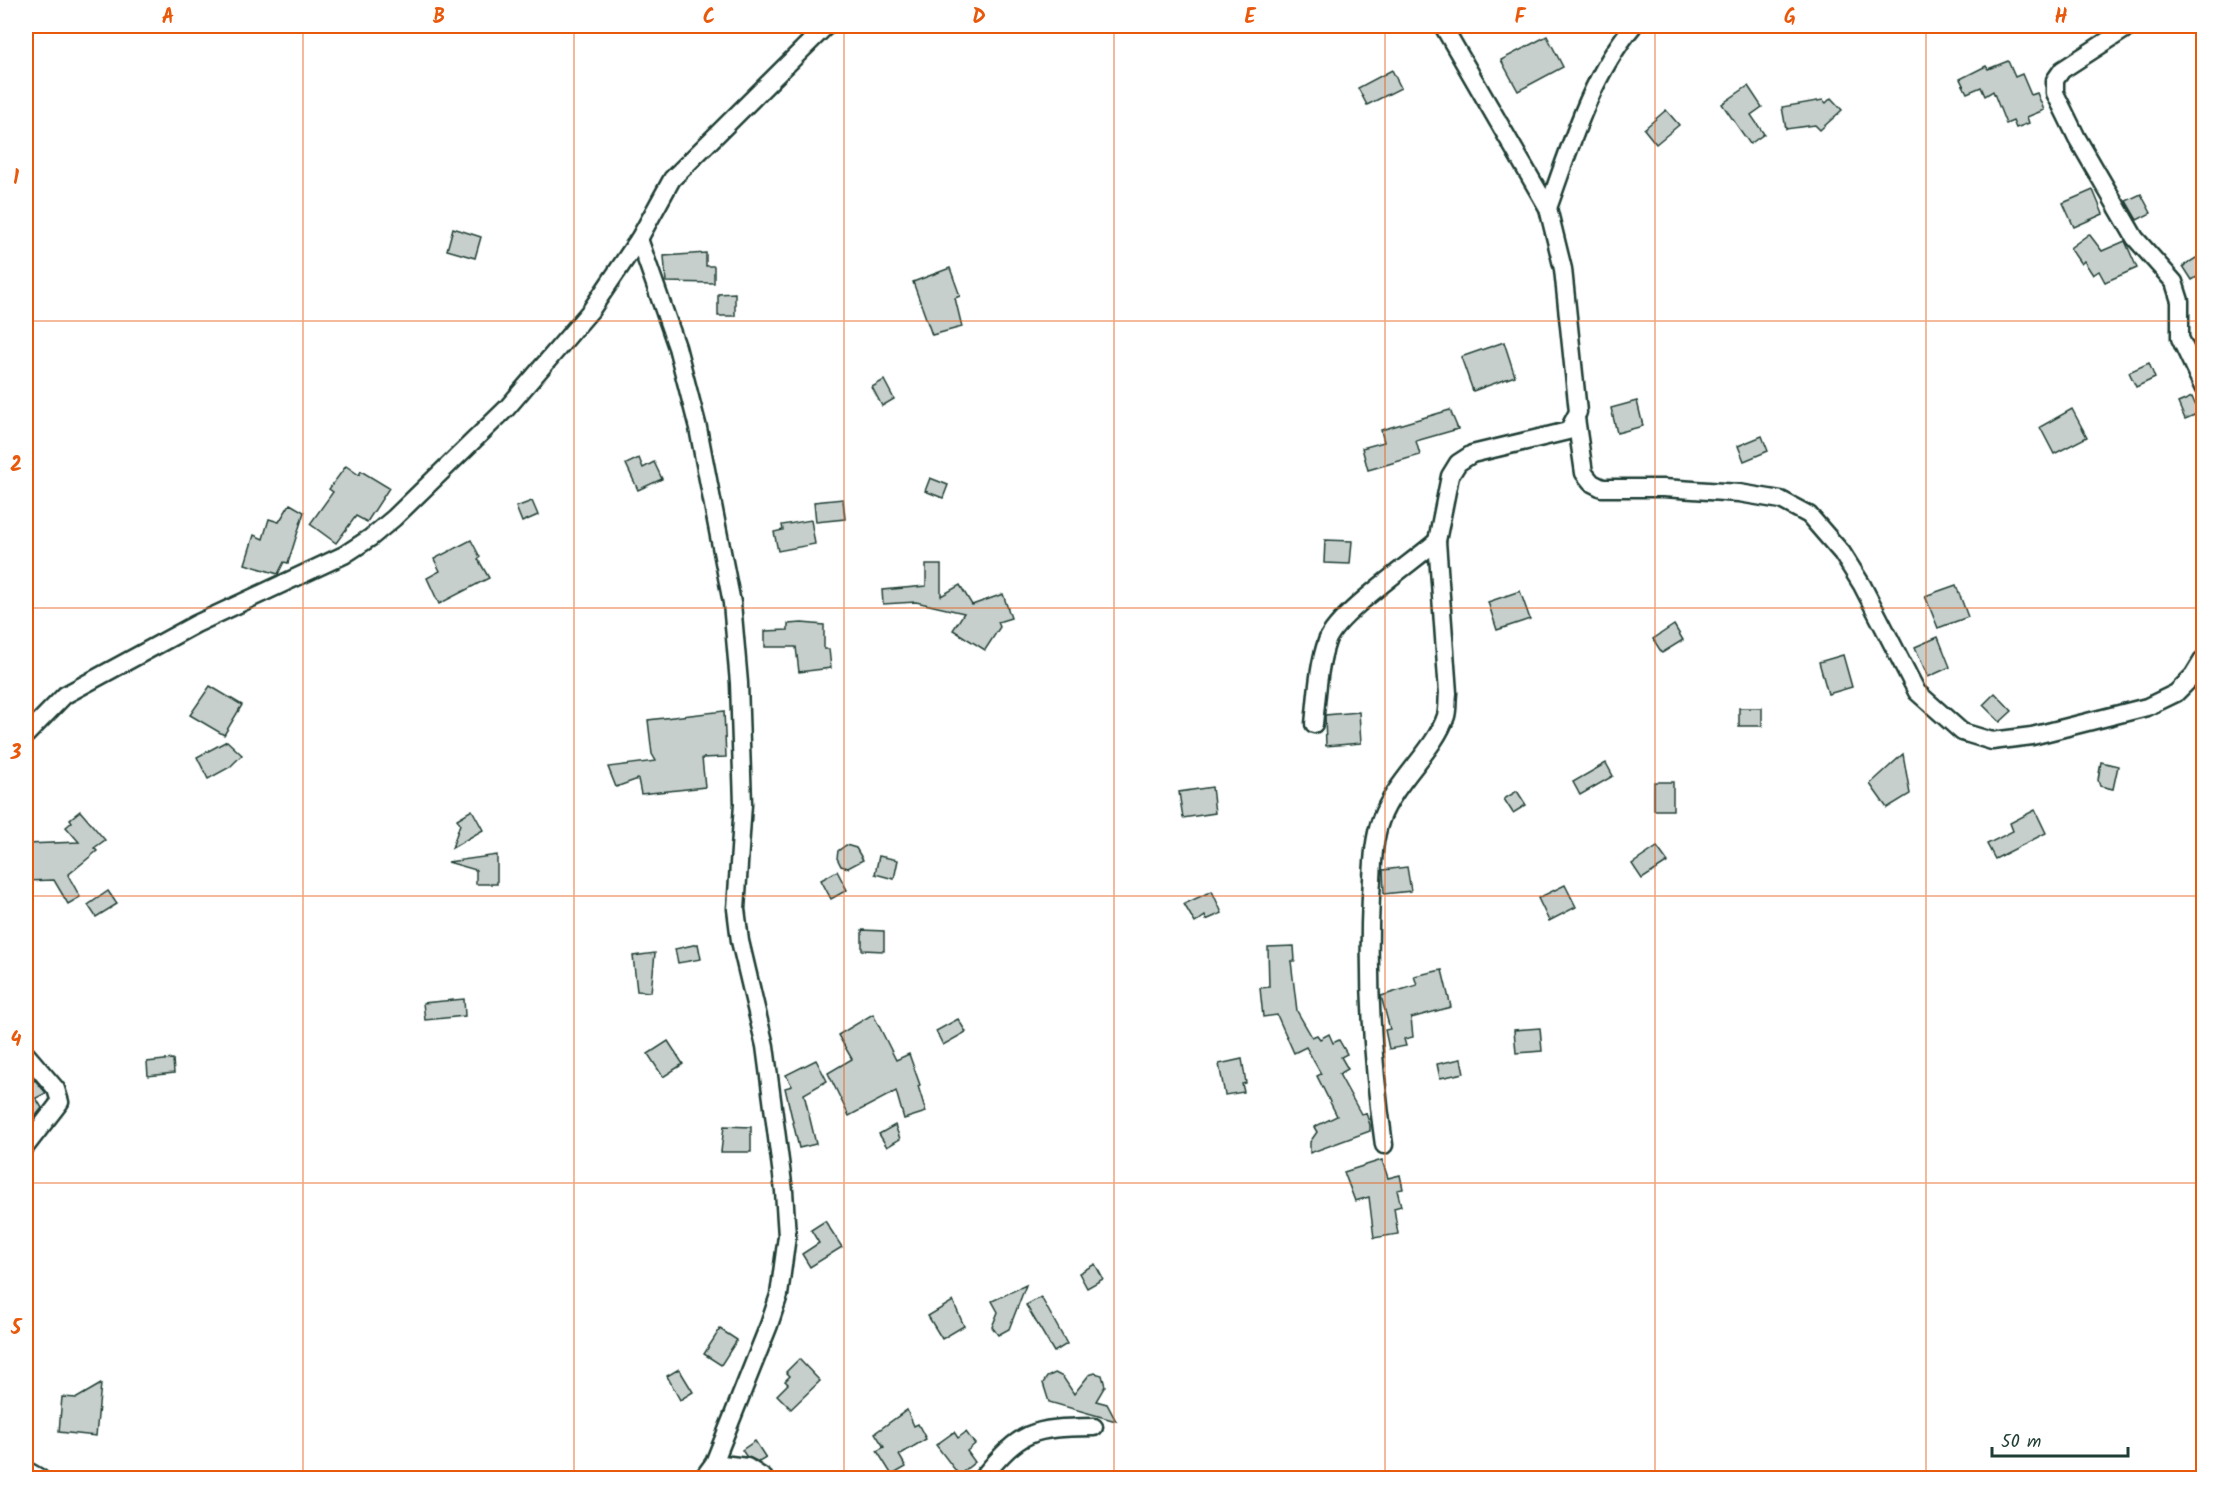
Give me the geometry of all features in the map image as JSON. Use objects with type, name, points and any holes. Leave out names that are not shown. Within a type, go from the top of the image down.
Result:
[{"type":"street","points":[[26,735],[65,695],[196,624],[344,555],[370,538],[507,408],[591,310],[639,239],[672,179],[826,26]]},
{"type":"street","points":[[1443,26],[1548,208],[1556,231],[1567,299],[1578,403],[1576,418],[1584,473],[1592,483],[1602,488],[1663,488],[1739,493],[1781,500],[1809,514],[1847,561],[1917,692],[1962,732],[1992,741],[2032,736],[2147,707],[2176,693],[2193,676],[2204,658]]},
{"type":"street","points":[[1548,208],[1600,73],[1616,46],[1633,26]]},
{"type":"street","points":[[2130,26],[2062,70],[2055,80],[2055,93],[2125,223],[2142,248],[2174,282],[2180,301],[2180,338],[2204,389]]},
{"type":"street","points":[[639,239],[674,337],[698,428],[732,603],[739,682],[743,804],[736,909],[740,940],[765,1046],[785,1202],[787,1236],[778,1294],[769,1325],[714,1463],[703,1479]]},
{"type":"street","points":[[1384,1145],[1373,1066],[1369,1015],[1369,945],[1374,855],[1379,822],[1395,788],[1438,732],[1446,715],[1448,693],[1437,542],[1450,476],[1458,463],[1472,454],[1568,431],[1576,418]]},
{"type":"street","points":[[1314,724],[1321,664],[1328,639],[1342,620],[1437,542]]},
{"type":"street","points":[[26,1054],[56,1089],[60,1102],[26,1146]]},
{"type":"street","points":[[982,1479],[1008,1447],[1032,1432],[1044,1428],[1094,1427]]},
{"type":"street","points":[[714,1463],[747,1467],[764,1479]]},
{"type":"street","points":[[26,1470],[40,1479]]},
{"type":"building","points":[[1547,36],[1563,67],[1518,91],[1501,60]]},
{"type":"building","points":[[2008,61],[2015,77],[2022,74],[2031,95],[2037,93],[2044,110],[2027,117],[2029,123],[2016,128],[2013,121],[2006,124],[1993,91],[1985,96],[1981,87],[1967,93],[1960,79],[1986,66],[1988,69]]},
{"type":"building","points":[[1392,70],[1401,88],[1367,105],[1358,88]]},
{"type":"building","points":[[1748,86],[1762,107],[1751,115],[1764,134],[1750,144],[1722,104]]},
{"type":"building","points":[[1831,98],[1842,110],[1820,130],[1815,125],[1786,129],[1782,107],[1823,100],[1826,103]]},
{"type":"building","points":[[1666,110],[1679,125],[1656,144],[1644,129]]},
{"type":"building","points":[[2093,190],[2103,214],[2074,227],[2063,203]]},
{"type":"building","points":[[2141,194],[2151,213],[2137,220],[2126,201]]},
{"type":"building","points":[[453,228],[481,237],[475,258],[447,250]]},
{"type":"building","points":[[2089,234],[2102,251],[2125,241],[2137,268],[2105,282],[2099,271],[2093,275],[2084,261],[2081,264],[2070,248]]},
{"type":"building","points":[[706,253],[706,266],[714,266],[714,283],[666,282],[664,256]]},
{"type":"building","points":[[2204,253],[2204,273],[2192,280],[2183,266]]},
{"type":"building","points":[[950,268],[960,296],[955,298],[962,327],[932,335],[913,282]]},
{"type":"building","points":[[735,293],[735,316],[718,316],[718,294]]},
{"type":"building","points":[[1504,342],[1515,376],[1473,391],[1461,357]]},
{"type":"building","points":[[2149,363],[2155,378],[2136,387],[2129,372]]},
{"type":"building","points":[[884,380],[894,399],[882,406],[872,387]]},
{"type":"building","points":[[2192,397],[2199,413],[2185,419],[2178,403]]},
{"type":"building","points":[[1637,401],[1643,426],[1617,433],[1611,408]]},
{"type":"building","points":[[2072,409],[2087,437],[2054,454],[2040,427]]},
{"type":"building","points":[[1450,410],[1458,429],[1416,441],[1420,455],[1368,470],[1362,448],[1384,442],[1381,430]]},
{"type":"building","points":[[1762,436],[1768,451],[1744,461],[1738,446]]},
{"type":"building","points":[[639,458],[643,468],[654,462],[662,479],[638,490],[626,464]]},
{"type":"building","points":[[346,466],[359,475],[361,471],[389,488],[367,522],[356,516],[336,543],[310,524],[333,492],[329,489]]},
{"type":"building","points":[[930,478],[948,485],[943,498],[925,491]]},
{"type":"building","points":[[843,499],[845,519],[816,522],[814,502]]},
{"type":"building","points":[[532,501],[538,515],[522,522],[516,507]]},
{"type":"building","points":[[290,504],[304,512],[288,563],[284,562],[278,574],[245,564],[254,535],[263,539],[269,519],[279,522]]},
{"type":"building","points":[[811,520],[815,544],[778,551],[774,532],[783,530],[782,525]]},
{"type":"building","points":[[471,540],[480,557],[478,559],[489,578],[439,604],[427,578],[440,571],[434,559]]},
{"type":"building","points":[[1325,540],[1352,541],[1350,564],[1324,563]]},
{"type":"building","points":[[926,565],[941,565],[941,596],[960,585],[972,605],[1003,594],[1011,618],[998,622],[1000,627],[985,650],[953,630],[964,613],[916,602],[883,604],[882,590],[926,586]]},
{"type":"building","points":[[1956,585],[1968,617],[1938,628],[1925,596]]},
{"type":"building","points":[[1520,591],[1530,619],[1497,630],[1488,602]]},
{"type":"building","points":[[788,624],[824,625],[824,649],[829,649],[831,668],[799,672],[796,647],[765,647],[765,631],[788,630]]},
{"type":"building","points":[[1674,625],[1683,640],[1662,653],[1653,639]]},
{"type":"building","points":[[1938,637],[1950,667],[1928,677],[1915,647]]},
{"type":"building","points":[[1843,655],[1852,687],[1828,694],[1819,662]]},
{"type":"building","points":[[210,686],[242,705],[224,735],[190,715]]},
{"type":"building","points":[[1995,693],[2012,711],[2000,722],[1983,705]]},
{"type":"building","points":[[1739,708],[1762,708],[1762,726],[1739,726]]},
{"type":"building","points":[[724,711],[726,757],[702,758],[705,787],[641,794],[638,779],[616,787],[608,767],[656,761],[652,754],[648,720]]},
{"type":"building","points":[[1359,712],[1361,743],[1326,746],[1325,715]]},
{"type":"building","points":[[227,741],[242,755],[230,767],[208,779],[197,757]]},
{"type":"building","points":[[1903,754],[1910,794],[1887,808],[1870,784]]},
{"type":"building","points":[[2101,762],[2118,766],[2113,789],[2100,786],[2098,780]]},
{"type":"building","points":[[1606,763],[1613,776],[1580,795],[1573,782]]},
{"type":"building","points":[[1654,782],[1673,782],[1673,810],[1654,810]]},
{"type":"building","points":[[1212,787],[1215,813],[1183,818],[1179,792]]},
{"type":"building","points":[[1517,791],[1526,805],[1513,813],[1504,799]]},
{"type":"building","points":[[472,810],[483,830],[452,848],[460,824],[457,819]]},
{"type":"building","points":[[2035,810],[2046,833],[1995,859],[1987,844],[2013,831],[2010,823]]},
{"type":"building","points":[[80,811],[105,840],[94,848],[97,851],[68,875],[80,897],[68,904],[54,880],[26,881],[26,844],[79,842],[66,827],[72,822],[70,819]]},
{"type":"building","points":[[846,845],[856,848],[863,860],[848,868],[841,866],[837,858],[838,851]]},
{"type":"building","points":[[1657,847],[1668,862],[1642,879],[1632,864]]},
{"type":"building","points":[[497,855],[497,884],[476,884],[476,870],[448,862]]},
{"type":"building","points":[[879,856],[898,860],[894,879],[875,874]]},
{"type":"building","points":[[1407,867],[1411,891],[1384,894],[1383,870]]},
{"type":"building","points":[[837,871],[847,890],[831,899],[821,880]]},
{"type":"building","points":[[1565,885],[1576,907],[1549,921],[1538,898]]},
{"type":"building","points":[[108,891],[117,904],[96,917],[88,905]]},
{"type":"building","points":[[1212,891],[1222,913],[1206,920],[1205,916],[1195,923],[1184,904]]},
{"type":"building","points":[[862,930],[884,931],[884,951],[862,950]]},
{"type":"building","points":[[698,944],[701,959],[678,963],[675,949]]},
{"type":"building","points":[[1294,946],[1295,961],[1291,961],[1297,1011],[1312,1037],[1317,1035],[1320,1039],[1329,1034],[1333,1043],[1339,1040],[1347,1054],[1341,1057],[1348,1069],[1339,1074],[1361,1114],[1366,1113],[1370,1125],[1370,1131],[1310,1153],[1310,1142],[1317,1132],[1314,1127],[1337,1116],[1317,1076],[1321,1074],[1306,1047],[1294,1053],[1277,1015],[1263,1017],[1260,988],[1269,987],[1268,947]]},
{"type":"building","points":[[655,953],[651,992],[637,991],[633,956]]},
{"type":"building","points":[[1442,970],[1451,1007],[1411,1018],[1413,1037],[1404,1039],[1406,1046],[1389,1049],[1385,1030],[1390,1029],[1381,996],[1417,985],[1414,976]]},
{"type":"building","points":[[464,999],[465,1016],[425,1020],[423,1003]]},
{"type":"building","points":[[873,1014],[896,1060],[909,1054],[920,1085],[918,1086],[926,1112],[904,1119],[896,1091],[849,1116],[828,1073],[852,1059],[838,1035]]},
{"type":"building","points":[[958,1019],[966,1032],[943,1045],[936,1031]]},
{"type":"building","points":[[1540,1028],[1542,1051],[1516,1053],[1514,1030]]},
{"type":"building","points":[[668,1041],[683,1064],[663,1077],[648,1054]]},
{"type":"building","points":[[173,1059],[174,1073],[148,1076],[147,1062]]},
{"type":"building","points":[[1242,1059],[1246,1083],[1242,1084],[1244,1092],[1225,1095],[1219,1064]]},
{"type":"building","points":[[1461,1059],[1464,1073],[1440,1078],[1437,1064]]},
{"type":"building","points":[[816,1060],[827,1081],[804,1094],[816,1144],[799,1148],[785,1088],[792,1086],[786,1075]]},
{"type":"building","points":[[35,1080],[46,1093],[36,1098],[42,1108],[26,1128],[26,1083],[27,1085]]},
{"type":"building","points":[[895,1125],[900,1139],[887,1147],[879,1134]]},
{"type":"building","points":[[724,1126],[751,1127],[751,1152],[721,1152]]},
{"type":"building","points":[[1382,1160],[1388,1178],[1400,1175],[1403,1189],[1397,1190],[1401,1206],[1394,1208],[1398,1234],[1374,1238],[1369,1197],[1355,1201],[1344,1172]]},
{"type":"building","points":[[825,1221],[842,1247],[810,1267],[802,1254],[819,1243],[811,1230]]},
{"type":"building","points":[[1095,1264],[1103,1279],[1087,1288],[1079,1273]]},
{"type":"building","points":[[1026,1285],[1009,1329],[998,1335],[992,1327],[998,1312],[992,1301]]},
{"type":"building","points":[[1041,1297],[1067,1344],[1054,1352],[1026,1305]]},
{"type":"building","points":[[953,1301],[964,1326],[942,1339],[928,1316]]},
{"type":"building","points":[[720,1329],[737,1340],[721,1365],[704,1354]]},
{"type":"building","points":[[799,1359],[820,1381],[791,1409],[777,1395],[788,1384],[785,1381],[790,1376],[786,1372]]},
{"type":"building","points":[[679,1369],[693,1392],[680,1400],[667,1376]]},
{"type":"building","points":[[1055,1373],[1063,1377],[1074,1394],[1089,1375],[1095,1373],[1102,1375],[1105,1386],[1096,1401],[1107,1404],[1116,1421],[1049,1402],[1043,1383],[1047,1377]]},
{"type":"building","points":[[101,1384],[96,1436],[59,1432],[62,1397],[77,1398]]},
{"type":"building","points":[[907,1410],[914,1426],[918,1424],[926,1439],[899,1455],[906,1467],[892,1475],[877,1451],[884,1447],[875,1433]]},
{"type":"building","points":[[954,1432],[958,1438],[966,1432],[975,1444],[967,1451],[975,1462],[959,1475],[936,1445]]},
{"type":"building","points":[[755,1441],[766,1458],[759,1462],[746,1456],[742,1450]]}]
